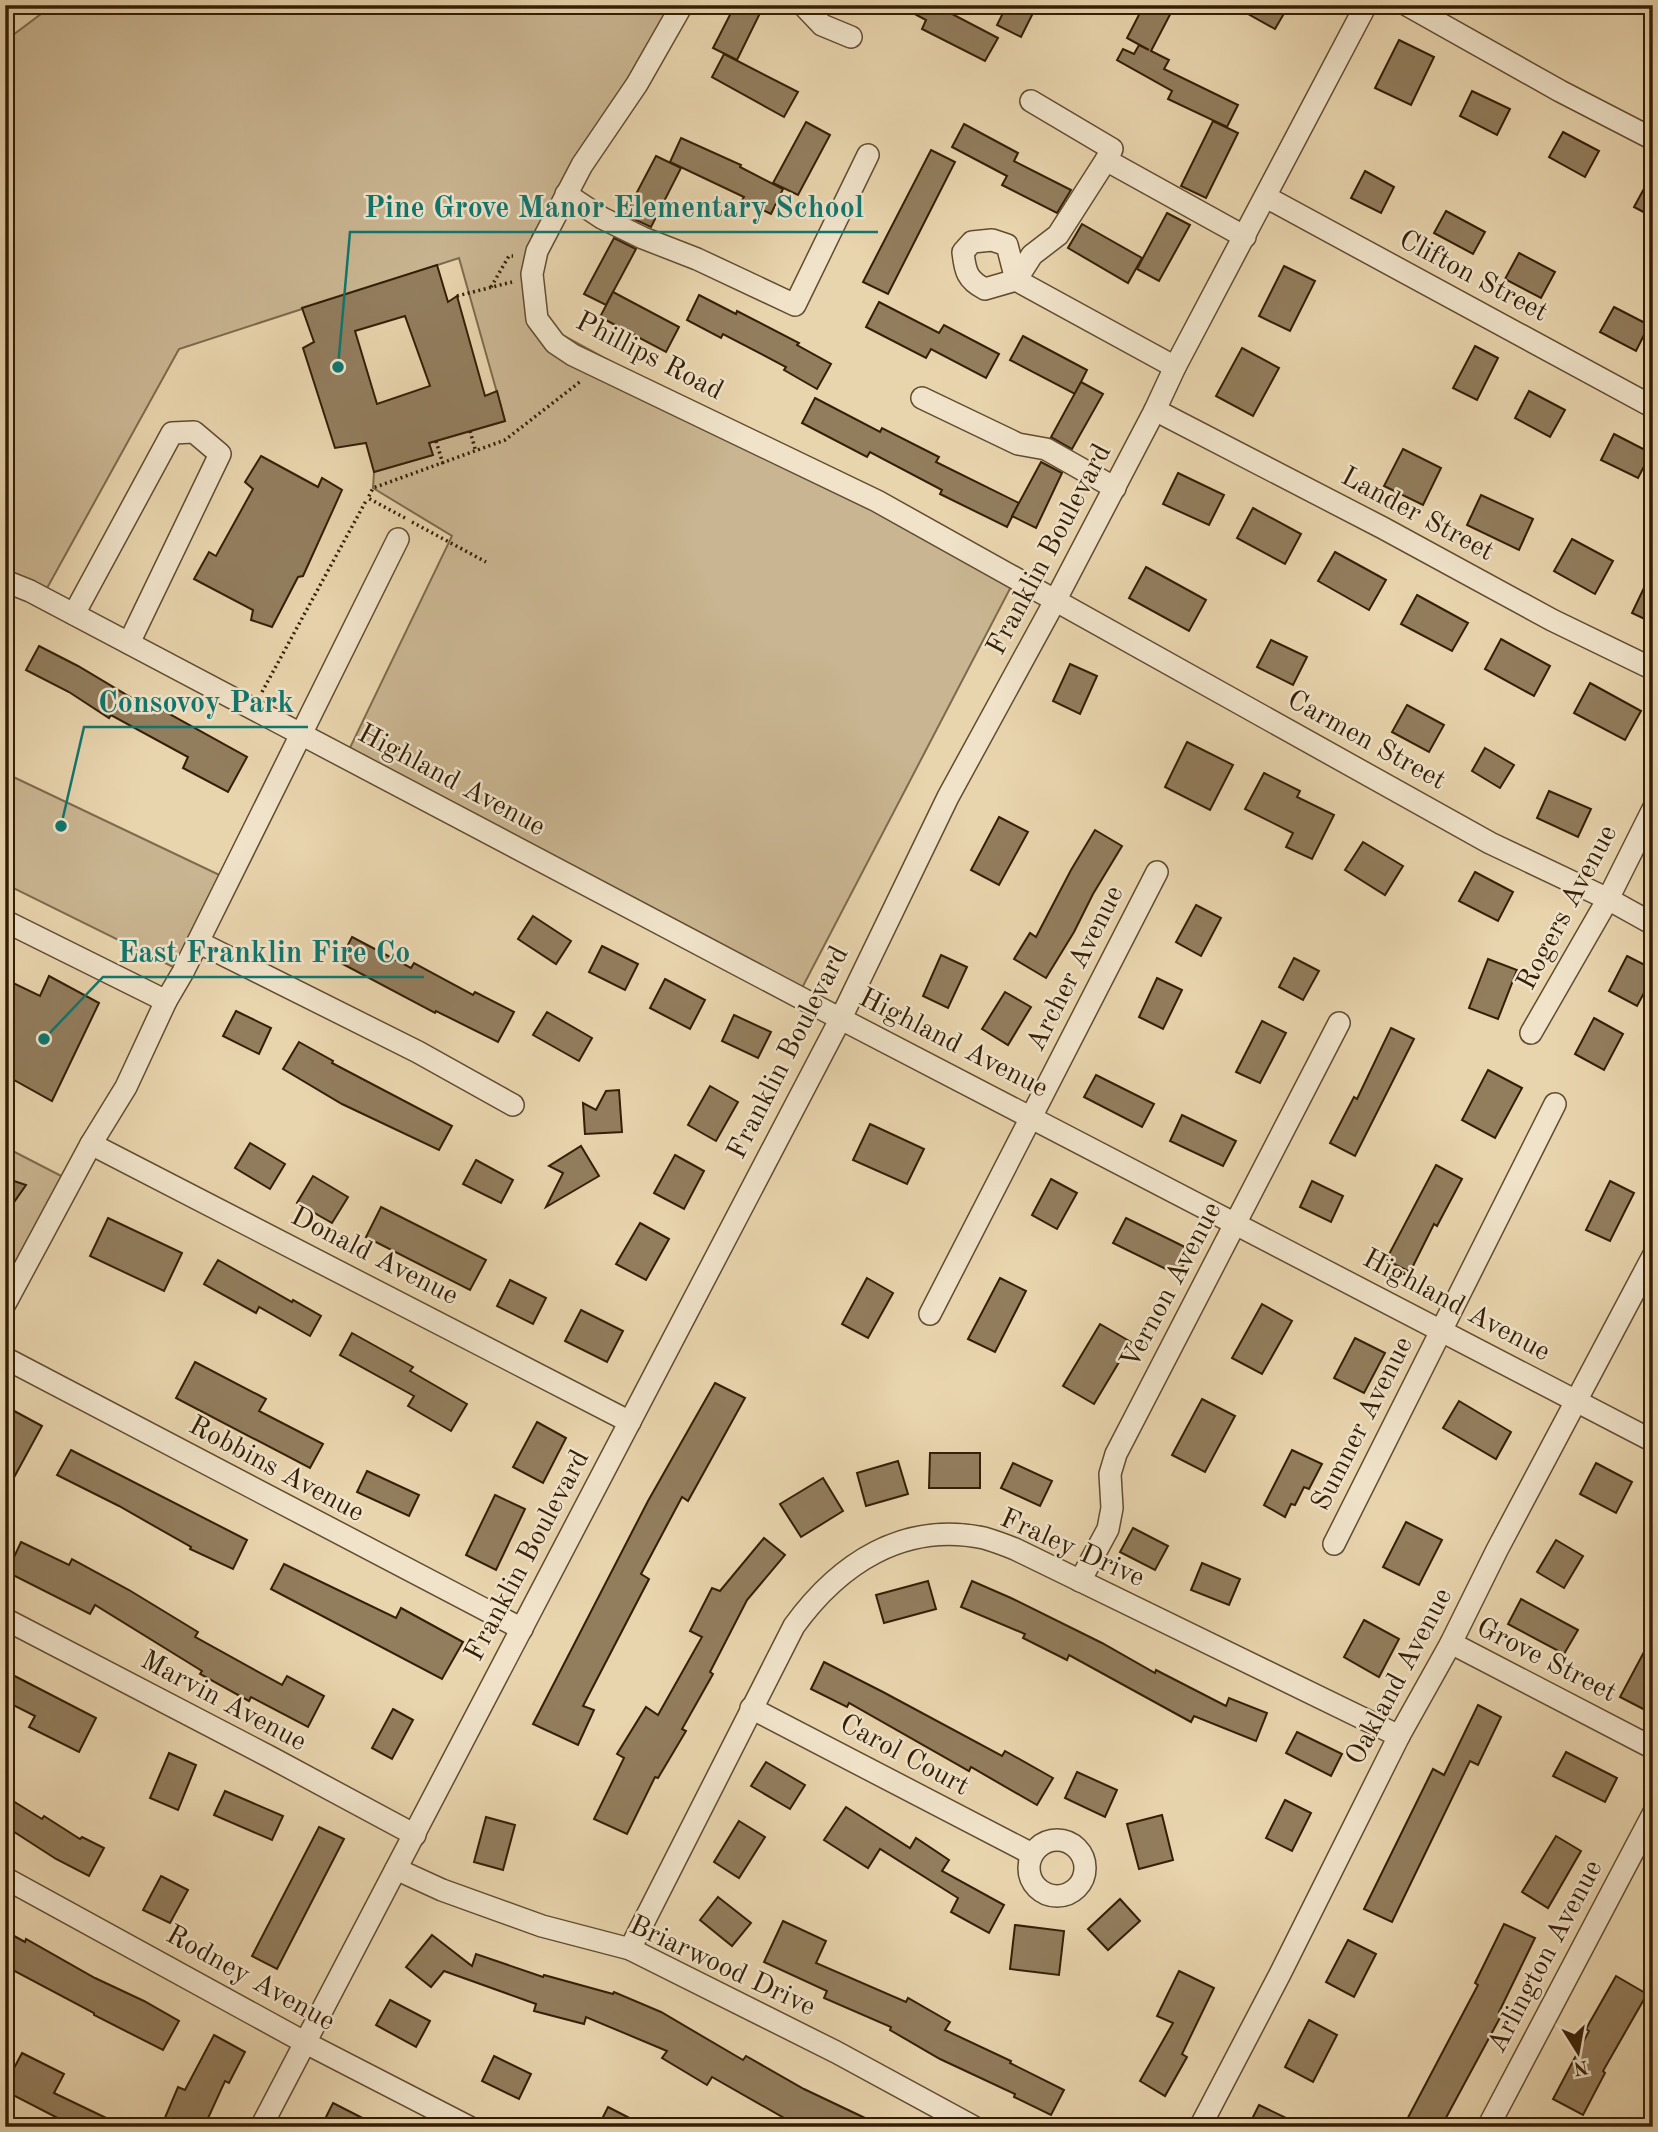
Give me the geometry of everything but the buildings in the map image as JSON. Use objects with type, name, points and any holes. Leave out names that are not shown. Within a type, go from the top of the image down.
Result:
[{"type":"street","name":"Phillips Road","points":[[682,5],[637,84],[582,164],[537,251],[532,274],[537,319],[555,343],[586,361],[877,501],[1055,601]]},
{"type":"street","points":[[803,5],[822,25],[851,37]]},
{"type":"street","name":"Franklin Boulevard","points":[[261,2127],[841,1018],[948,797],[1115,488],[1175,367],[1367,5]]},
{"type":"street","points":[[1407,5],[1560,91],[1653,139]]},
{"type":"street","points":[[1031,101],[1112,149],[1058,235],[1032,255],[1016,280],[1175,367]]},
{"type":"street","points":[[566,194],[602,218],[643,238],[697,259],[795,305],[868,155]]},
{"type":"street","points":[[1106,160],[1245,237]]},
{"type":"street","name":"Clifton Street","points":[[1266,197],[1653,407]]},
{"type":"street","points":[[922,398],[1018,444],[1046,449],[1115,488]]},
{"type":"street","name":"Lander Street","points":[[1156,410],[1552,620],[1653,668]]},
{"type":"street","points":[[74,614],[172,433],[194,432],[220,454],[129,643]]},
{"type":"street","points":[[5,1304],[91,1144],[125,1087],[398,539]]},
{"type":"street","name":"Highland Avenue","points":[[5,581],[74,614],[1653,1441]]},
{"type":"street","name":"Carmen Street","points":[[1055,601],[1302,736],[1490,843],[1608,899],[1653,924]]},
{"type":"street","name":"Rogers Avenue","points":[[1531,1033],[1608,899],[1653,809]]},
{"type":"street","name":"Archer Avenue","points":[[930,1314],[1157,873]]},
{"type":"street","points":[[7,922],[166,1001]]},
{"type":"street","points":[[198,942],[418,1052],[513,1105]]},
{"type":"street","name":"Vernon Avenue","points":[[1080,1581],[1108,1529],[1112,1508],[1110,1474],[1116,1454],[1339,1023]]},
{"type":"street","name":"Sumner Avenue","points":[[1334,1544],[1555,1104]]},
{"type":"street","name":"Donald Avenue","points":[[91,1144],[630,1422]]},
{"type":"street","name":"Oakland Avenue","points":[[1200,2127],[1399,1736],[1451,1643],[1575,1400],[1653,1256]]},
{"type":"street","name":"Robbins Avenue","points":[[5,1358],[522,1629]]},
{"type":"street","name":"Fraley Drive","points":[[630,1949],[794,1626],[834,1578],[902,1540],[945,1535],[983,1538],[1015,1549],[1399,1736]]},
{"type":"street","name":"Marvin Avenue","points":[[5,1619],[415,1835]]},
{"type":"street","name":"Grove Street","points":[[1451,1643],[1653,1748]]},
{"type":"street","name":"Carol Court","points":[[751,1708],[1032,1854]]},
{"type":"street","name":"Arlington Avenue","points":[[1488,2127],[1653,1814]]},
{"type":"street","name":"Briarwood Drive","points":[[396,1869],[489,1908],[542,1926],[630,1949],[835,2052],[974,2127]]},
{"type":"street","name":"Rodney Avenue","points":[[5,1878],[304,2042],[469,2127]]},
{"type":"path","points":[[491,287],[509,256],[513,256]]},
{"type":"path","points":[[457,296],[514,282]]},
{"type":"path","points":[[261,693],[373,488],[505,440],[582,380]]},
{"type":"path","points":[[470,431],[476,452]]},
{"type":"path","points":[[436,441],[443,464]]},
{"type":"path","points":[[368,498],[486,562]]},
{"type":"shaded area","points":[[53,5],[675,5],[532,236],[542,324],[1014,581],[801,990],[346,756],[452,536],[373,488],[374,472],[432,455],[429,443],[505,421],[459,258],[179,349],[41,599],[5,584],[5,41]]},
{"type":"shaded area","points":[[5,773],[230,880],[183,972],[5,884]]},
{"type":"shaded area","points":[[5,1147],[71,1181],[5,1304]]},
{"type":"place","name":"Pine Grove Manor Elementary School","points":[[338,367]]},
{"type":"place","name":"Consovoy Park","points":[[61,826]]},
{"type":"place","name":"East Franklin Fire Co","points":[[44,1039]]}]
